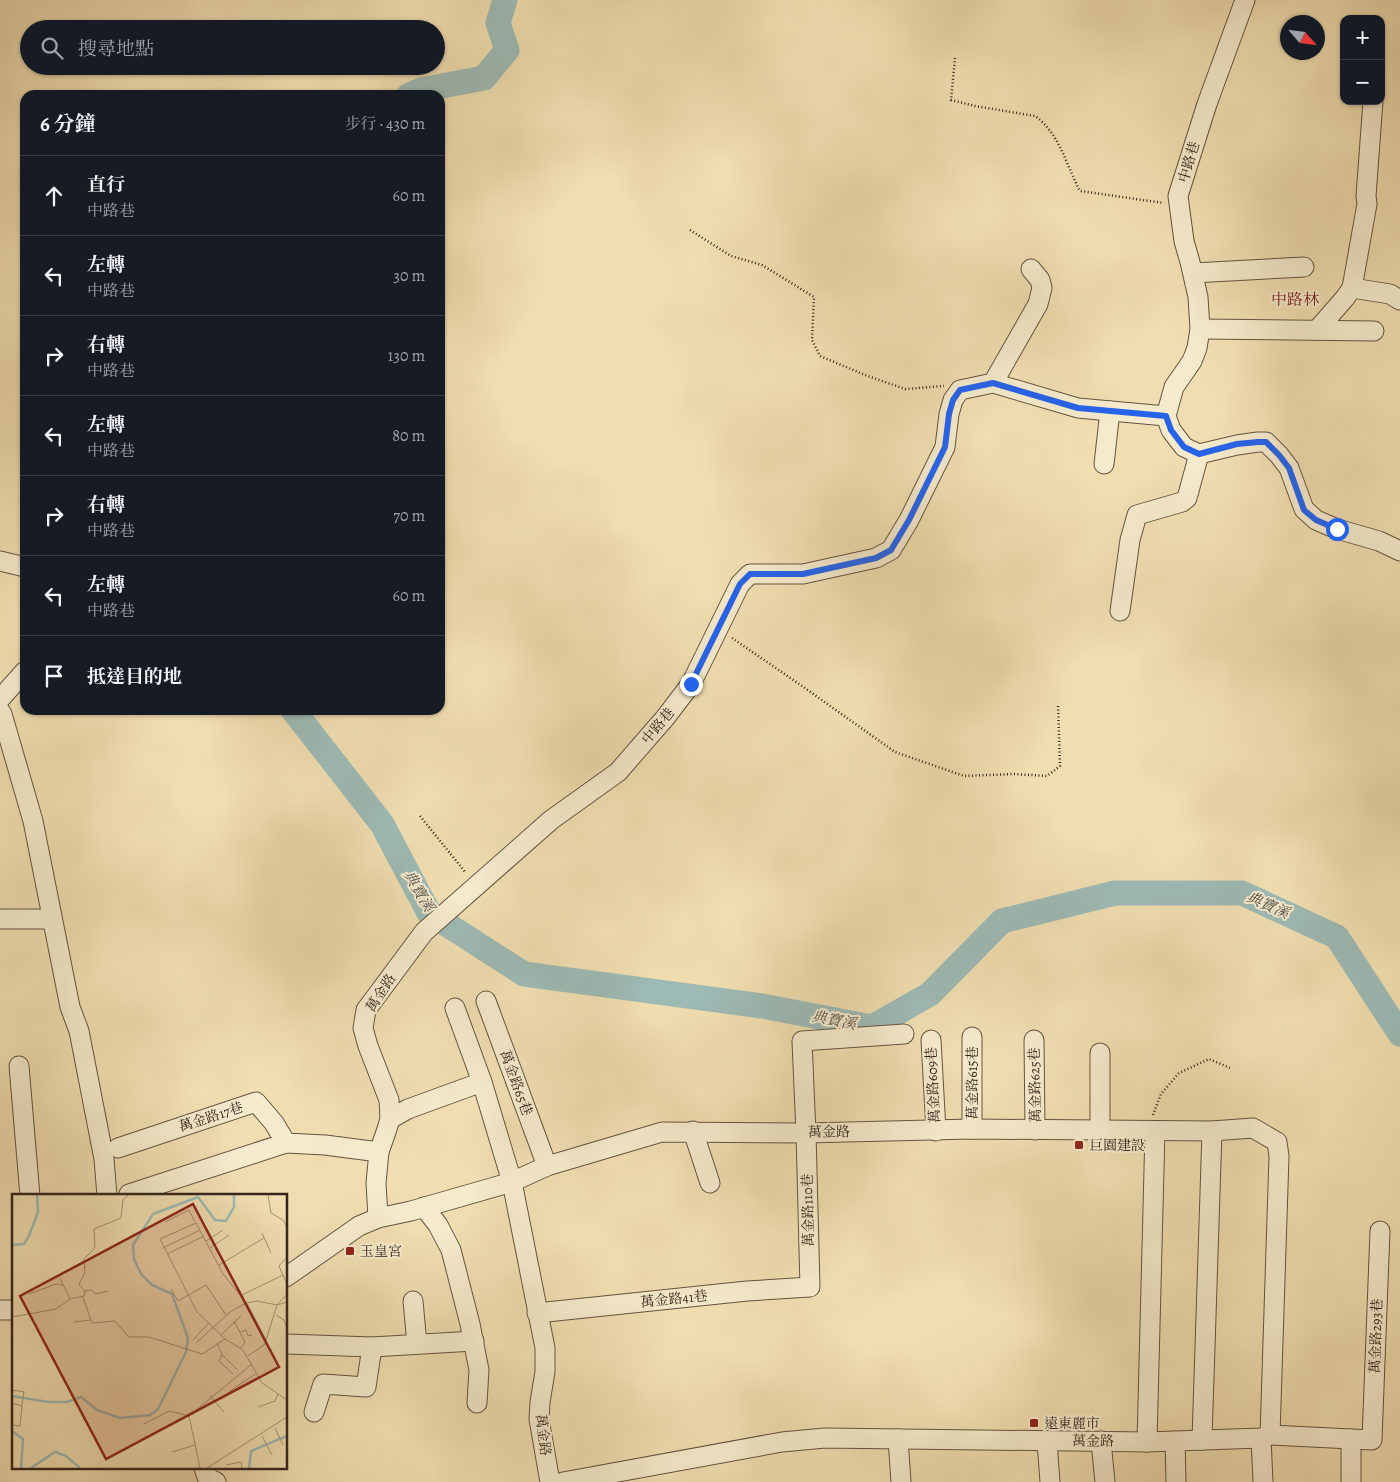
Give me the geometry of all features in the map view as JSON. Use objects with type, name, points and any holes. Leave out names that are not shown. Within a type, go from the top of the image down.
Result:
[{"type":"street","name":"中路巷","points":[[1166,416],[1174,387],[1192,361],[1197,348],[1200,329],[1198,296],[1184,241],[1178,196],[1245,0]]},
{"type":"street","points":[[1317,330],[1346,298],[1352,288],[1367,204],[1373,105]]},
{"type":"street","points":[[1193,273],[1304,267]]},
{"type":"street","points":[[993,383],[1038,304],[1042,288],[1040,280],[1030,269]]},
{"type":"street","points":[[1352,288],[1390,294],[1400,300]]},
{"type":"street","points":[[1200,329],[1374,331]]},
{"type":"street","points":[[960,390],[993,383],[1078,408],[1166,416],[1171,430],[1184,447],[1199,454],[1237,444],[1266,442],[1289,468],[1304,510],[1316,520],[1337,529],[1379,541],[1400,551]]},
{"type":"street","name":"中路巷","points":[[463,898],[552,820],[618,772],[666,718],[691,684],[740,584],[750,574],[803,574],[876,558],[891,550],[909,520],[945,447],[949,414],[953,400],[960,390]]},
{"type":"street","points":[[1104,464],[1110,411]]},
{"type":"street","points":[[1120,611],[1130,540],[1137,516],[1182,502],[1187,498],[1199,454]]},
{"type":"street","points":[[0,561],[20,566]]},
{"type":"street","points":[[0,699],[20,677]]},
{"type":"street","points":[[0,711],[33,821],[70,1007],[79,1031],[101,1141],[107,1194]]},
{"type":"street","name":"萬金路","points":[[378,1218],[376,1183],[379,1152],[390,1119],[389,1100],[363,1028],[366,1010],[424,932],[463,898]]},
{"type":"street","points":[[0,919],[52,919]]},
{"type":"street","name":"萬金路65巷","points":[[486,1001],[547,1166]]},
{"type":"street","name":"萬金路","points":[[455,1008],[482,1082],[512,1182],[545,1348],[545,1372],[539,1419],[550,1482]]},
{"type":"street","name":"萬金路110巷","points":[[810,1288],[802,1041],[904,1034]]},
{"type":"street","name":"萬金路615巷","points":[[972,1037],[972,1129]]},
{"type":"street","name":"萬金路609巷","points":[[931,1040],[936,1130]]},
{"type":"street","name":"萬金路625巷","points":[[1034,1040],[1035,1130]]},
{"type":"street","points":[[1100,1053],[1100,1131]]},
{"type":"street","points":[[19,1066],[30,1194]]},
{"type":"street","points":[[390,1119],[408,1109],[482,1082]]},
{"type":"street","name":"萬金路17巷","points":[[118,1148],[256,1102],[274,1123],[286,1143]]},
{"type":"street","name":"萬金路","points":[[288,1276],[358,1226],[378,1218],[512,1182],[547,1166],[662,1132],[806,1133],[972,1129],[1212,1131],[1254,1128],[1278,1142],[1279,1166],[1265,1437]]},
{"type":"street","points":[[693,1131],[710,1183]]},
{"type":"street","points":[[1147,1442],[1152,1131]]},
{"type":"street","points":[[1202,1440],[1212,1131]]},
{"type":"street","points":[[129,1194],[286,1143],[325,1144],[379,1152]]},
{"type":"street","points":[[424,1207],[438,1225],[451,1250],[474,1341],[479,1370],[477,1403]]},
{"type":"street","name":"萬金路293巷","points":[[1372,1440],[1380,1232]]},
{"type":"street","name":"萬金路41巷","points":[[538,1313],[747,1291],[810,1288]]},
{"type":"street","points":[[413,1301],[417,1344]]},
{"type":"street","points":[[288,1344],[372,1347],[474,1341]]},
{"type":"street","points":[[314,1412],[322,1384],[366,1387],[372,1347]]},
{"type":"street","points":[[1263,1482],[1265,1437]]},
{"type":"street","name":"萬金路","points":[[563,1482],[620,1476],[782,1442],[825,1438],[1147,1442],[1265,1437],[1372,1440]]},
{"type":"street","points":[[898,1439],[901,1482]]},
{"type":"street","points":[[1351,1439],[1351,1482]]},
{"type":"street","points":[[1047,1440],[1050,1482]]},
{"type":"street","points":[[1101,1441],[1105,1482]]},
{"type":"street","points":[[1175,1442],[1176,1482]]},
{"type":"street","points":[[205,1470],[208,1477],[216,1482]]},
{"type":"path","points":[[955,58],[951,100],[1035,116],[1042,121],[1058,141],[1080,191],[1179,205]]},
{"type":"path","points":[[690,230],[731,256],[762,266],[814,297],[812,340],[820,356],[905,389],[949,386],[960,390]]},
{"type":"path","points":[[718,628],[895,752],[964,776],[1014,774],[1047,776],[1060,766],[1058,704]]},
{"type":"path","points":[[420,816],[466,873],[478,884]]},
{"type":"path","points":[[1152,1131],[1153,1115],[1161,1094],[1179,1073],[1209,1059],[1230,1068]]},
{"type":"waterway","name":"典寶溪","points":[[421,90],[484,78],[507,50],[498,23],[505,0]]},
{"type":"waterway","name":"典寶溪","points":[[297,715],[382,824],[429,913],[524,974],[762,1006],[872,1027],[930,994],[1002,921],[1115,893],[1242,893],[1337,937],[1400,1034]]},
{"type":"place","name":"巨園建設","points":[[1079,1145]]},
{"type":"place","name":"玉皇宮","points":[[350,1251]]},
{"type":"place","name":"遠東麗市","points":[[1034,1423]]},
{"type":"district","name":"中路林","points":[[1295,300]]},
{"type":"route","points":[[691,684],[740,584],[750,574],[803,574],[876,558],[891,550],[909,520],[945,447],[949,414],[953,400],[960,390],[993,383],[1078,408],[1166,416],[1171,430],[1184,447],[1199,454],[1237,444],[1266,442],[1289,468],[1304,510],[1316,520],[1337,529]]}]
